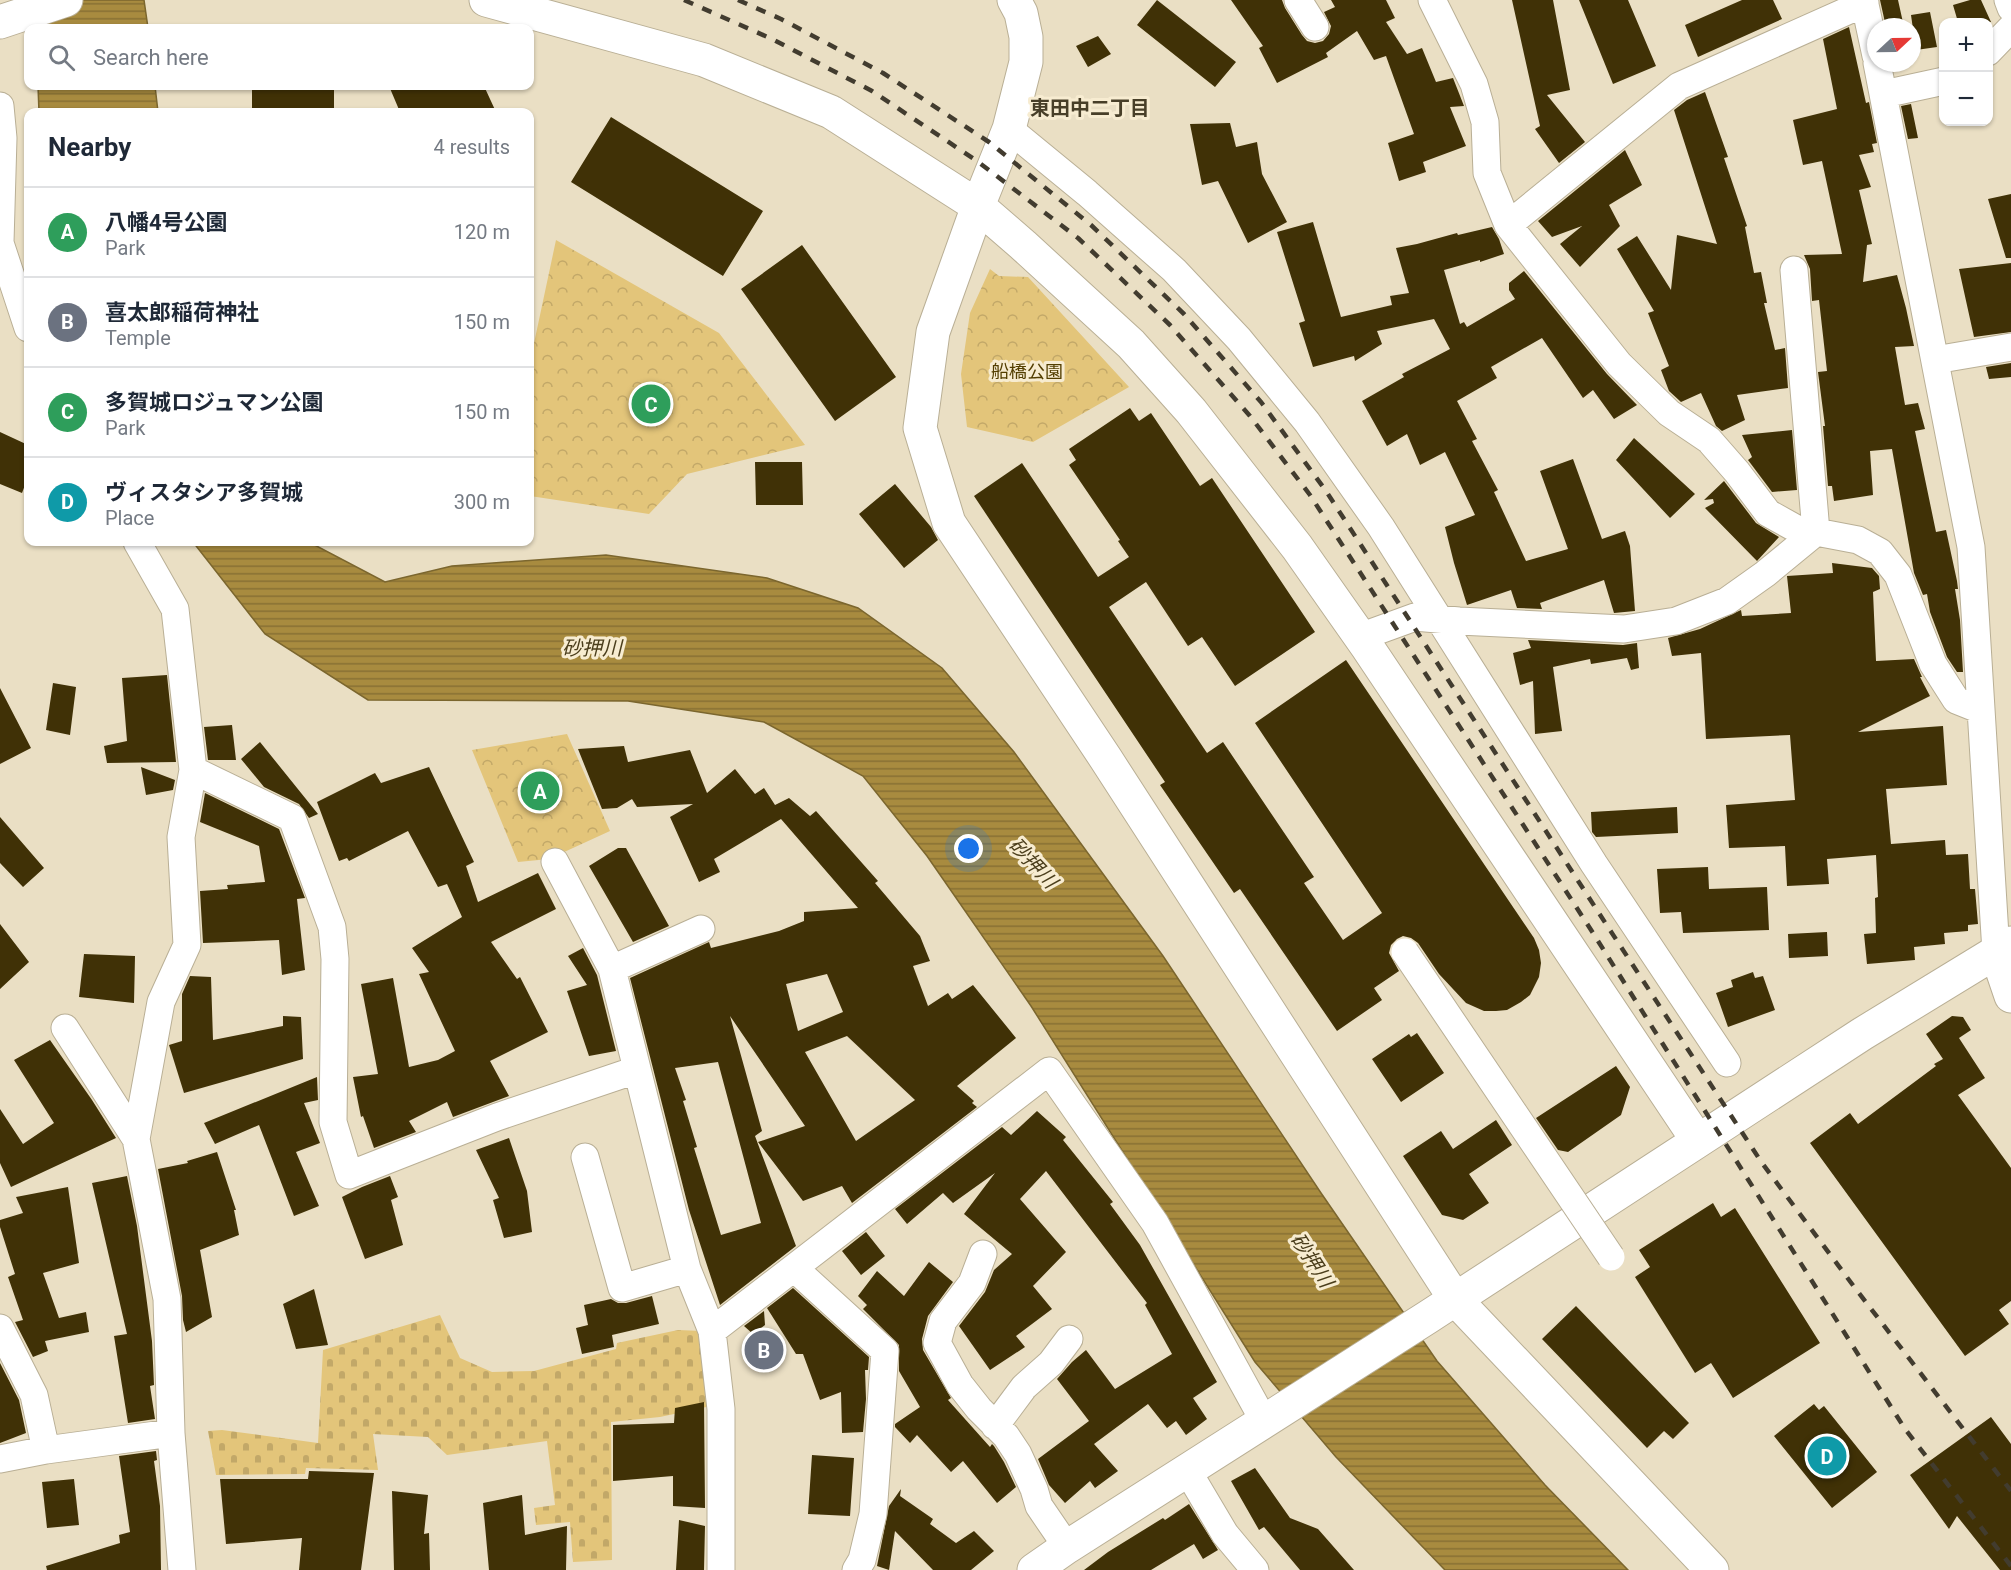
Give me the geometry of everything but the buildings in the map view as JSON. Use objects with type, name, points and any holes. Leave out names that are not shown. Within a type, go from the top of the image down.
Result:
[{"type":"street","points":[[11,18],[66,0]]},
{"type":"street","points":[[486,0],[704,60],[831,112],[978,206],[1131,345],[1191,411],[1297,547],[1360,637],[1698,1141]]},
{"type":"street","points":[[1014,0],[1021,13],[1026,37],[1026,62],[1009,129],[978,206],[933,332],[920,428],[949,524],[1106,759],[1455,1299],[1712,1570]]},
{"type":"street","points":[[1298,0],[1315,27]]},
{"type":"street","points":[[1432,0],[1474,84],[1485,122],[1487,173],[1508,225],[1619,364],[1669,413],[1709,440],[1768,513],[1795,528],[1858,540],[1880,552],[1898,575],[1933,663],[1944,682],[1956,700],[1981,710]]},
{"type":"street","points":[[2008,0],[2011,8]]},
{"type":"street","points":[[1508,225],[1679,86],[1865,1],[1868,18]]},
{"type":"street","points":[[1993,48],[2011,28]]},
{"type":"street","points":[[1879,72],[1971,547],[1981,710],[2004,947],[2011,996]]},
{"type":"street","points":[[1884,94],[1939,82]]},
{"type":"street","points":[[0,106],[3,138],[0,243],[24,316]]},
{"type":"street","points":[[1009,129],[1088,193],[1174,270],[1239,339],[1308,422],[1381,527],[1594,864],[1727,1063]]},
{"type":"street","points":[[1794,270],[1816,532]]},
{"type":"street","points":[[1935,360],[2011,347]]},
{"type":"street","points":[[1360,637],[1415,617],[1624,629],[1676,621],[1727,600],[1765,574],[1816,532]]},
{"type":"street","points":[[139,546],[176,609],[193,770],[181,837],[187,945],[161,1002],[136,1139],[167,1299],[171,1433],[182,1570]]},
{"type":"street","points":[[193,770],[292,818],[332,927],[335,959],[333,1122],[349,1175],[497,1117],[636,1070]]},
{"type":"street","points":[[555,862],[612,969],[687,1269],[712,1330],[721,1409],[721,1570]]},
{"type":"street","points":[[612,969],[701,929]]},
{"type":"street","points":[[1034,1570],[1066,1546],[1425,1319],[1862,1034],[2004,947]]},
{"type":"street","points":[[1405,952],[1611,1257]]},
{"type":"street","points":[[65,1028],[136,1139]]},
{"type":"street","points":[[712,1330],[1049,1071],[1155,1223],[1273,1415]]},
{"type":"street","points":[[585,1157],[622,1287],[687,1269]]},
{"type":"street","points":[[983,1254],[972,1283],[943,1321],[937,1343],[960,1385],[979,1409],[1006,1436],[1018,1454],[1034,1488],[1039,1506],[1066,1546]]},
{"type":"street","points":[[794,1268],[885,1351],[873,1514],[862,1560],[856,1570]]},
{"type":"street","points":[[0,1328],[34,1395],[46,1450]]},
{"type":"street","points":[[995,1426],[1024,1388],[1050,1363],[1069,1339]]},
{"type":"street","points":[[0,1459],[46,1450],[171,1433]]},
{"type":"street","points":[[1187,1470],[1225,1534],[1255,1570]]},
{"type":"green space","points":[[556,240],[719,333],[805,445],[687,474],[649,514],[534,497],[534,343]]},
{"type":"green space","name":"船橋公園","points":[[990,269],[999,276],[1028,277],[1129,387],[1033,442],[967,427],[961,374],[970,313]]},
{"type":"green space","points":[[567,734],[610,831],[549,859],[518,862],[472,750]]},
{"type":"green space","points":[[440,1315],[460,1358],[492,1372],[534,1371],[616,1349],[617,1343],[678,1330],[702,1331],[711,1406],[660,1417],[611,1422],[612,1560],[573,1562],[570,1522],[536,1525],[534,1508],[555,1505],[547,1441],[447,1455],[428,1437],[373,1434],[378,1470],[306,1468],[305,1474],[216,1475],[208,1431],[222,1430],[318,1443],[323,1350]]},
{"type":"water","points":[[49,0],[144,0],[147,24],[43,24]]},
{"type":"water","points":[[38,90],[155,90],[158,108],[39,108]]},
{"type":"water","name":"砂押川","points":[[196,546],[317,546],[385,582],[452,566],[606,555],[767,578],[858,608],[942,668],[1014,752],[1163,956],[1321,1193],[1437,1361],[1545,1485],[1628,1570],[1445,1570],[1336,1457],[1255,1362],[1031,1006],[927,856],[863,776],[764,722],[628,701],[368,700],[265,634]]},
{"type":"railway","points":[[684,0],[772,39],[872,91],[977,161],[1078,238],[1170,325],[1250,416],[1310,495],[1593,933],[1905,1429],[2011,1566]]},
{"type":"railway","points":[[738,0],[781,19],[883,73],[989,142],[1091,225],[1184,314],[1261,402],[1326,491],[1762,1163],[2011,1491]]},
{"type":"place","name":"多賀城ロジュマン公園","points":[[651,404]]},
{"type":"place","name":"八幡4号公園","points":[[540,791]]},
{"type":"place","name":"喜太郎稲荷神社","points":[[764,1350]]},
{"type":"place","name":"ヴィスタシア多賀城","points":[[1827,1456]]},
{"type":"district","name":"東田中二丁目","points":[[1090,108]]}]
